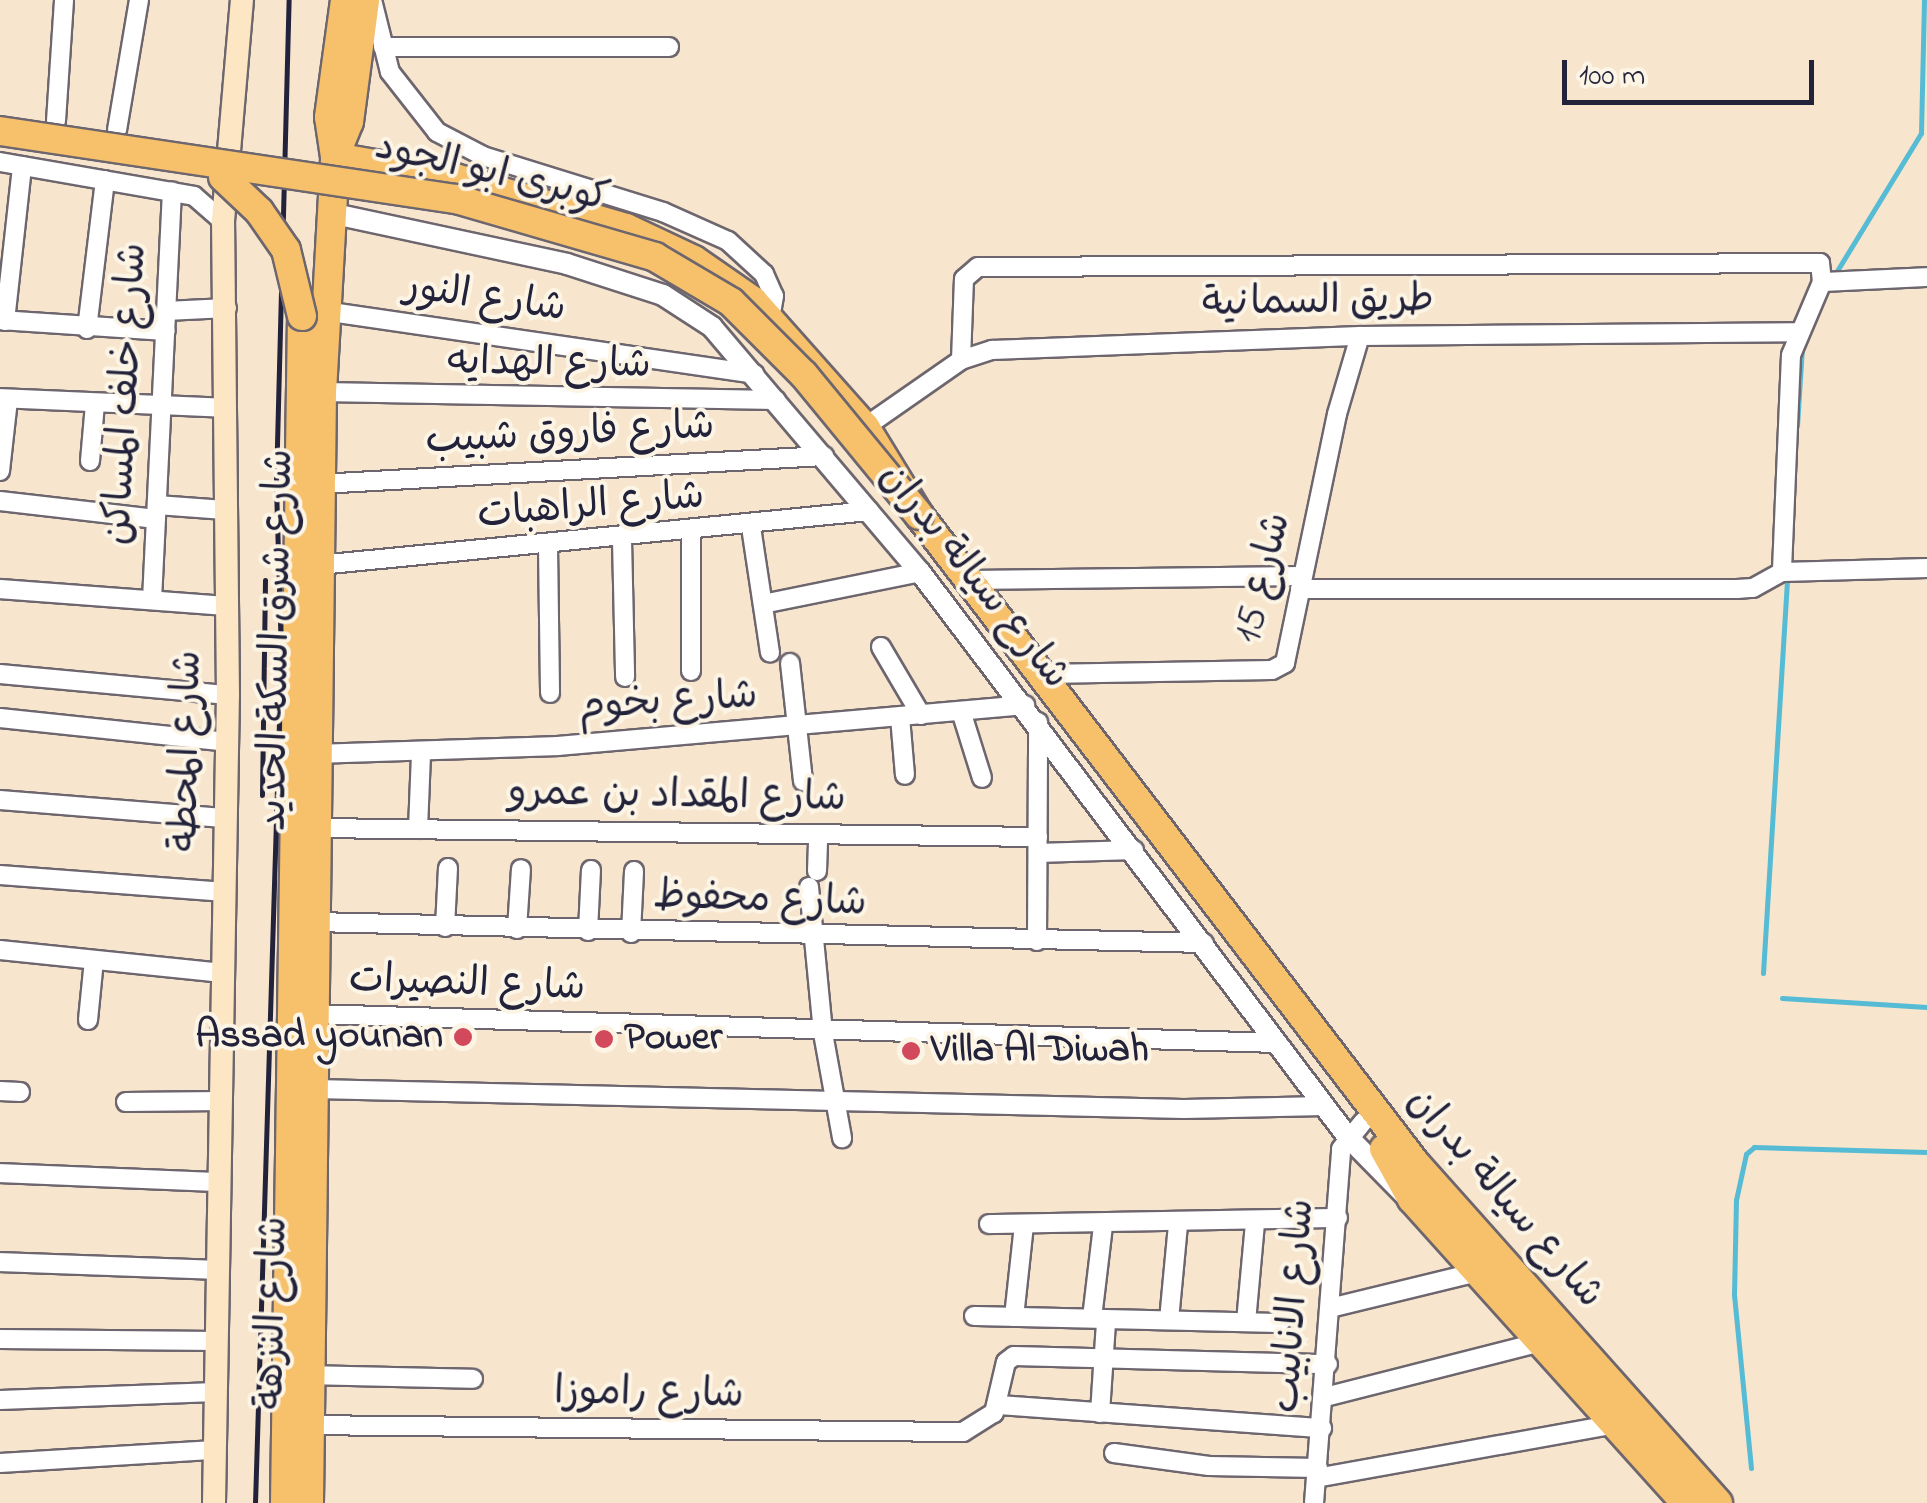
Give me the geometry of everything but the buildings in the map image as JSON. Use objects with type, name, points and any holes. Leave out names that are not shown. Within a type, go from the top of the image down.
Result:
[{"type":"main road","name":"شارع المحطة","points":[[214,1503],[228,695],[227,308],[223,220],[242,0]]},
{"type":"main road","points":[[334,157],[329,117],[345,0]]},
{"type":"main road","points":[[334,157],[348,122],[368,0]]},
{"type":"main road","name":"كوبرى ابو الجود","points":[[0,131],[456,199],[655,258],[732,302],[804,375],[916,523]]},
{"type":"main road","name":"كوبرى ابو الجود","points":[[0,146],[223,177],[502,225],[682,287],[748,339],[916,523]]},
{"type":"main road","name":"شارع شرق السكة الحديد","points":[[316,1125],[312,1014],[322,392],[313,314],[330,213],[334,157]]},
{"type":"main road","name":"شارع سيالة بدران","points":[[334,157],[456,178],[626,228],[715,272],[770,318],[865,427],[916,523],[1355,1129],[1412,1199],[1541,1342],[1590,1378],[1615,1424],[1686,1503]]},
{"type":"main road","points":[[223,177],[280,240],[313,314]]},
{"type":"main road","name":"شارع النزهة","points":[[300,1375],[286,1204],[313,314]]},
{"type":"main road","name":"شارع سيالة بدران","points":[[916,523],[970,580],[1416,1164],[1590,1378],[1718,1503]]},
{"type":"main road","points":[[286,1204],[316,1125]]},
{"type":"main road","name":"شارع النزهة","points":[[309,1503],[299,1425],[316,1125]]},
{"type":"main road","name":"شارع النزهة","points":[[285,1503],[299,1425]]},
{"type":"street","points":[[56,121],[64,0]]},
{"type":"street","points":[[118,130],[138,0]]},
{"type":"street","points":[[368,0],[402,94],[460,146],[664,212],[728,241],[764,274],[774,296],[770,318]]},
{"type":"street","points":[[382,47],[669,46]]},
{"type":"street","points":[[0,162],[172,192],[212,207],[223,220]]},
{"type":"street","points":[[22,166],[6,244],[2,320],[88,329],[166,331]]},
{"type":"street","points":[[88,329],[105,180]]},
{"type":"street","name":"شارع خلف المساكن","points":[[152,600],[172,192]]},
{"type":"street","name":"شارع سيالة بدران","points":[[330,213],[501,247],[662,295],[712,327],[920,572],[1038,722],[1325,1106],[1355,1129]]},
{"type":"street","points":[[961,360],[964,279],[978,267],[1820,264],[1822,282],[1796,332],[1782,572]]},
{"type":"street","points":[[1822,282],[1927,277]]},
{"type":"street","points":[[166,311],[227,308]]},
{"type":"street","name":"شارع النور","points":[[313,314],[754,374]]},
{"type":"street","name":"طريق السمانية","points":[[865,427],[961,360],[992,350],[1360,336],[1796,332]]},
{"type":"street","name":"شارع 15","points":[[1044,674],[1280,668],[1288,656],[1301,582],[1360,336]]},
{"type":"street","name":"شارع الهدايه","points":[[322,392],[776,400]]},
{"type":"street","points":[[0,471],[4,399],[226,408]]},
{"type":"street","points":[[90,461],[95,404]]},
{"type":"street","name":"شارع فاروق شبيب","points":[[320,484],[824,456]]},
{"type":"street","points":[[0,501],[157,512],[225,510]]},
{"type":"street","name":"شارع الراهبات","points":[[319,565],[548,548],[752,527],[870,510]]},
{"type":"street","points":[[752,527],[770,653]]},
{"type":"street","points":[[690,533],[692,670]]},
{"type":"street","points":[[622,540],[625,677]]},
{"type":"street","points":[[548,548],[550,693]]},
{"type":"street","points":[[970,580],[1736,589],[1753,588],[1782,572],[1927,568]]},
{"type":"street","points":[[762,604],[920,572]]},
{"type":"street","points":[[0,589],[226,606]]},
{"type":"street","points":[[881,647],[921,715]]},
{"type":"street","points":[[790,663],[803,782]]},
{"type":"street","points":[[0,674],[228,695]]},
{"type":"street","name":"شارع بخوم","points":[[316,754],[421,754],[797,728],[1025,705]]},
{"type":"street","points":[[961,711],[982,778]]},
{"type":"street","points":[[900,717],[905,775]]},
{"type":"street","points":[[0,718],[227,742]]},
{"type":"street","points":[[1037,942],[1038,722]]},
{"type":"street","points":[[418,829],[421,754]]},
{"type":"street","points":[[0,800],[226,818]]},
{"type":"street","name":"شارع المقداد بن عمرو","points":[[315,828],[818,834],[1134,850]]},
{"type":"street","points":[[818,834],[812,939],[823,1033],[842,1138]]},
{"type":"street","points":[[445,927],[448,868]]},
{"type":"street","points":[[518,929],[522,869]]},
{"type":"street","points":[[588,931],[591,870]]},
{"type":"street","points":[[631,933],[634,871]]},
{"type":"street","points":[[0,876],[224,892]]},
{"type":"street","name":"شارع محفوظ","points":[[314,922],[812,939],[1204,943]]},
{"type":"street","points":[[0,950],[223,973]]},
{"type":"street","points":[[88,1020],[94,960]]},
{"type":"street","name":"شارع النصيرات","points":[[312,1014],[823,1033],[1278,1043]]},
{"type":"street","points":[[315,1090],[835,1104],[1325,1106]]},
{"type":"street","points":[[0,1091],[20,1092]]},
{"type":"street","points":[[126,1102],[221,1101]]},
{"type":"street","name":"شارع الانابيب","points":[[1314,1503],[1334,1308],[1338,1218],[1355,1129]]},
{"type":"street","points":[[0,1173],[220,1182]]},
{"type":"street","points":[[989,1224],[1178,1225],[1338,1218]]},
{"type":"street","points":[[1246,1322],[1255,1223]]},
{"type":"street","points":[[1014,1317],[1024,1225]]},
{"type":"street","points":[[1170,1320],[1178,1225]]},
{"type":"street","points":[[1100,1412],[1104,1359],[1099,1320],[1102,1226]]},
{"type":"street","points":[[0,1262],[218,1270]]},
{"type":"street","points":[[1334,1308],[1478,1272]]},
{"type":"street","points":[[974,1316],[1280,1323]]},
{"type":"street","points":[[0,1339],[216,1341]]},
{"type":"street","points":[[1325,1397],[1541,1342]]},
{"type":"street","points":[[1322,1428],[998,1406],[1004,1367],[1014,1356],[1328,1364]]},
{"type":"street","points":[[300,1375],[472,1379]]},
{"type":"street","points":[[0,1400],[216,1392]]},
{"type":"street","name":"شارع راموزا","points":[[299,1425],[924,1434],[977,1429],[998,1406]]},
{"type":"street","points":[[1114,1454],[1209,1466],[1317,1473],[1615,1424]]},
{"type":"street","points":[[0,1463],[215,1450]]},
{"type":"waterway","points":[[1832,279],[1921,133],[1924,0]]},
{"type":"waterway","points":[[1797,426],[1802,347]]},
{"type":"waterway","points":[[1763,973],[1787,577]]},
{"type":"waterway","points":[[1782,998],[1927,1007]]},
{"type":"waterway","points":[[1751,1468],[1734,1295],[1736,1200],[1746,1154],[1754,1147],[1927,1152]]},
{"type":"railway","points":[[255,1503],[281,655],[276,482],[289,0]]},
{"type":"railway","points":[[262,795],[265,580]]},
{"type":"place","name":"Assad younan","points":[[463,1037]]},
{"type":"place","name":"Power","points":[[604,1039]]},
{"type":"place","name":"Villa Al Diwah","points":[[911,1051]]}]
